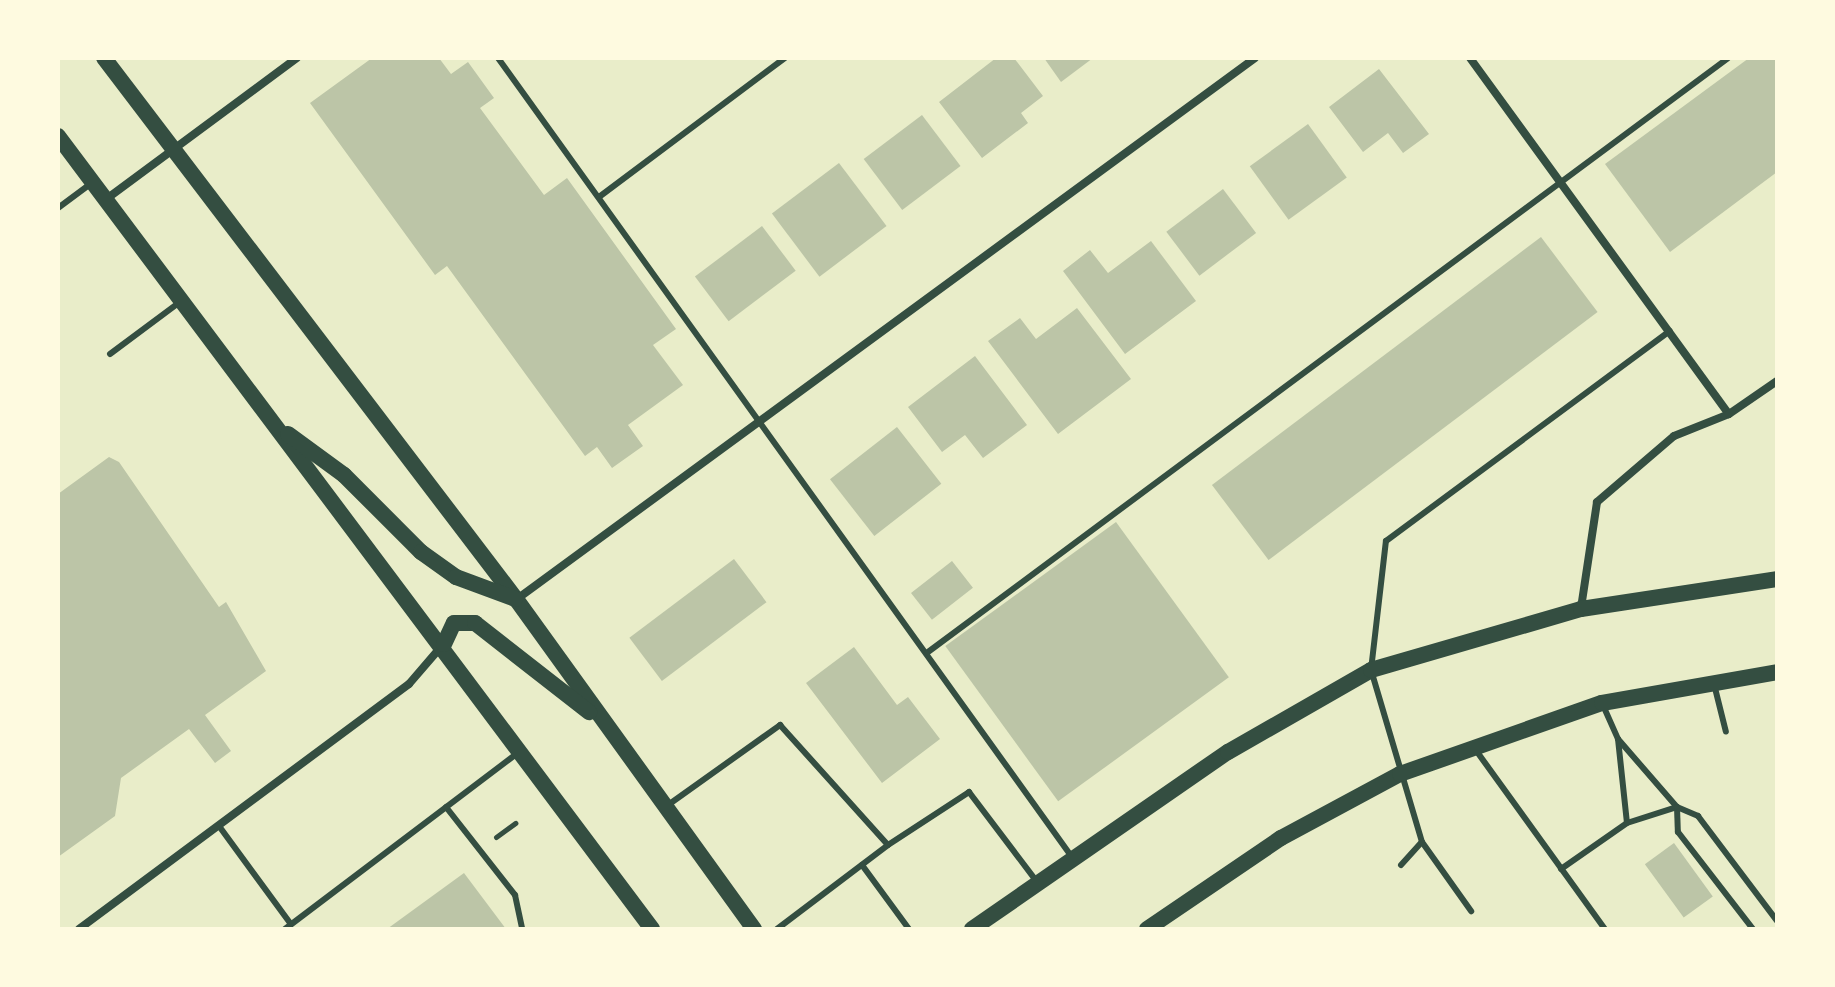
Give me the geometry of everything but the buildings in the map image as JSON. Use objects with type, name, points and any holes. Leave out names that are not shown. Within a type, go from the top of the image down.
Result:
[{"type":"main road","points":[[104,58],[516,599],[754,929]]},
{"type":"main road","points":[[58,136],[270,421],[444,644],[652,929]]},
{"type":"main road","points":[[270,421],[344,475],[421,552],[456,577],[516,599]]},
{"type":"main road","points":[[972,929],[1228,752],[1371,670],[1581,609],[1777,579]]},
{"type":"main road","points":[[444,644],[454,623],[484,627],[608,728]]},
{"type":"main road","points":[[1147,929],[1281,838],[1400,774],[1602,703],[1777,672]]},
{"type":"street","points":[[105,200],[297,58]]},
{"type":"street","points":[[516,599],[1255,58]]},
{"type":"street","points":[[1470,58],[1729,414]]},
{"type":"street","points":[[1581,609],[1597,502],[1674,436],[1729,414],[1777,381]]},
{"type":"street","points":[[79,929],[409,684],[444,644]]},
{"type":"lane","points":[[498,58],[762,419],[1074,860]]},
{"type":"lane","points":[[599,197],[785,58]]},
{"type":"lane","points":[[928,652],[1728,58]]},
{"type":"lane","points":[[58,208],[93,182]]},
{"type":"lane","points":[[110,354],[181,301]]},
{"type":"lane","points":[[1471,911],[1422,842],[1371,670],[1386,541],[1670,331]]},
{"type":"lane","points":[[1714,683],[1726,732]]},
{"type":"lane","points":[[1602,703],[1618,739],[1677,807],[1698,816],[1777,921]]},
{"type":"lane","points":[[665,807],[780,725],[888,845]]},
{"type":"lane","points":[[1618,739],[1627,823]]},
{"type":"lane","points":[[1475,749],[1605,929]]},
{"type":"lane","points":[[219,826],[288,926],[522,751]]},
{"type":"lane","points":[[777,929],[888,845],[969,792],[1039,883]]},
{"type":"lane","points":[[446,807],[515,895],[522,929]]},
{"type":"lane","points":[[1561,869],[1627,823],[1677,807]]},
{"type":"lane","points":[[1677,807],[1678,832],[1753,929]]},
{"type":"lane","points":[[1401,865],[1422,842]]},
{"type":"lane","points":[[862,865],[909,929]]},
{"type":"path","points":[[489,843],[515,823]]}]
